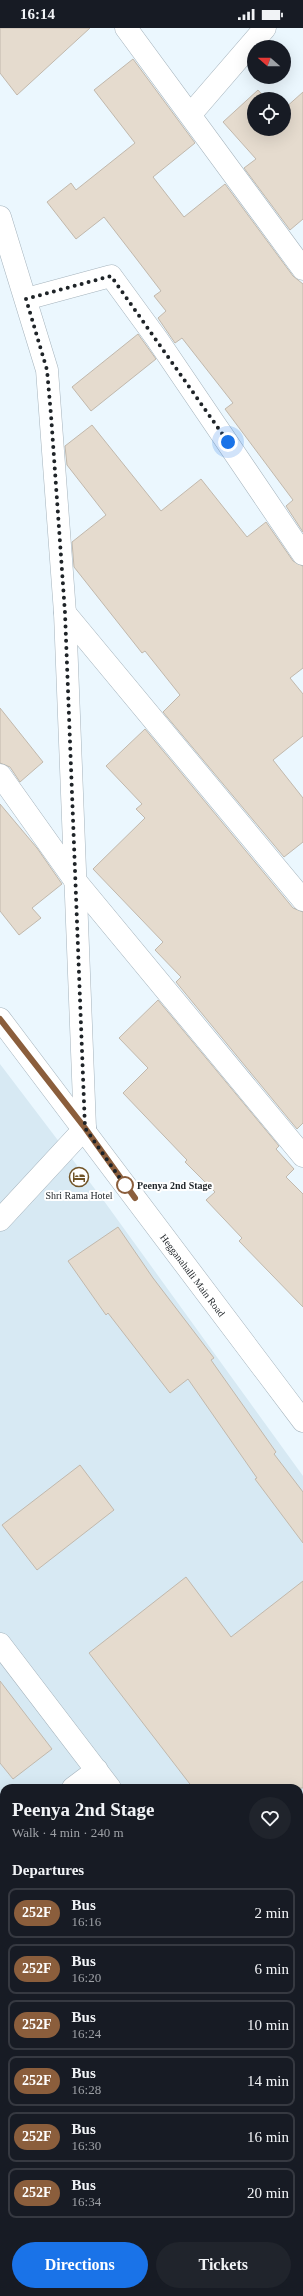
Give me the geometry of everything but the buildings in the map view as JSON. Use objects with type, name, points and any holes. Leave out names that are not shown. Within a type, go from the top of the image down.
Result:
[{"type":"street","points":[[126,28],[303,269]]},
{"type":"street","points":[[190,116],[265,28]]},
{"type":"street","points":[[0,217],[47,370],[65,613],[74,879],[85,1128],[0,1220]]},
{"type":"street","points":[[26,299],[111,276],[157,339],[303,554]]},
{"type":"street","points":[[65,613],[303,900]]},
{"type":"street","points":[[0,775],[74,879],[303,1156]]},
{"type":"street","name":"Hegganahalli Main Road","points":[[0,1019],[85,1128],[135,1198],[303,1421]]},
{"type":"street","points":[[0,1644],[107,1784]]},
{"type":"street","points":[[78,1784],[97,1770]]},
{"type":"shaded area","points":[[0,1064],[104,1201],[303,1476],[303,1784],[0,1784]]},
{"type":"bus line","name":"252F","points":[[0,1019],[85,1128],[135,1198]]},
{"type":"place","name":"Shri Rama Hotel","points":[[79,1177]]},
{"type":"place","name":"Peenya 2nd Stage","points":[[125,1185]]},
{"type":"route","points":[[125,1185],[126,1187],[85,1128],[65,613],[51,415],[47,370],[26,299],[111,276],[157,339],[228,442]]}]
